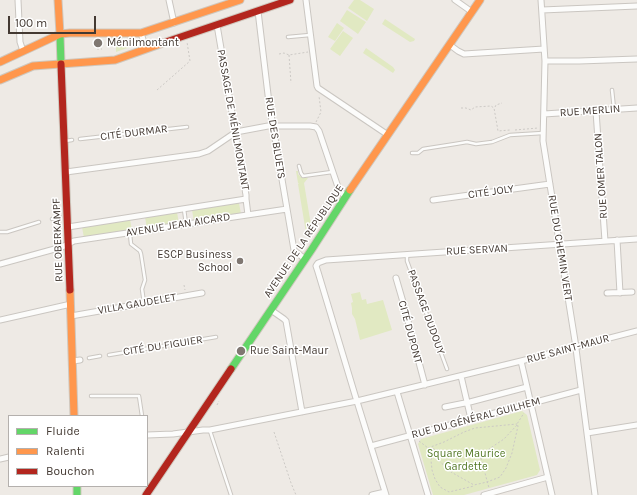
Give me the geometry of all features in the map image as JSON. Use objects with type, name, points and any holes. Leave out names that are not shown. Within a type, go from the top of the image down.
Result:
[{"type":"main road","name":"RUE OBERKAMPF","points":[[58,0],[60,64],[68,141],[66,172],[71,316],[76,360],[74,415]]},
{"type":"main road","points":[[0,62],[21,50],[60,34],[141,33],[240,0]]},
{"type":"main road","points":[[0,80],[33,66],[108,62],[258,11],[279,2],[290,0]]},
{"type":"main road","name":"AVENUE DE LA RÉPUBLIQUE","points":[[146,495],[346,196],[480,0]]},
{"type":"street","points":[[18,0],[21,50]]},
{"type":"street","points":[[169,0],[174,23]]},
{"type":"street","points":[[306,0],[318,88],[388,135]]},
{"type":"street","points":[[455,0],[472,12]]},
{"type":"street","name":"RUE DU CHEMIN VERT","points":[[541,0],[545,61],[543,141],[575,347],[595,495]]},
{"type":"street","points":[[542,10],[637,6]]},
{"type":"street","name":"RUE DES BLUETS","points":[[258,11],[273,126],[294,250],[305,259]]},
{"type":"street","name":"PASSAGE DE MÉNILMONTANT","points":[[217,25],[236,132],[248,215]]},
{"type":"street","points":[[141,33],[146,49]]},
{"type":"street","points":[[450,45],[464,54],[544,49]]},
{"type":"street","points":[[545,61],[637,58]]},
{"type":"street","name":"RUE MERLIN","points":[[544,114],[637,108]]},
{"type":"street","name":"RUE OMER TALON","points":[[596,111],[605,241]]},
{"type":"street","points":[[66,172],[199,154],[208,151],[236,132],[268,126],[315,126],[340,190],[346,196]]},
{"type":"street","name":"CITÉ JOLY","points":[[433,200],[550,184]]},
{"type":"street","name":"AVENUE JEAN AICARD","points":[[68,227],[246,199]]},
{"type":"street","name":"AVENUE JEAN AICARD","points":[[0,264],[62,247],[74,241],[287,209]]},
{"type":"street","name":"RUE SERVAN","points":[[357,402],[316,266],[318,263],[326,260],[637,239]]},
{"type":"street","points":[[617,240],[620,293]]},
{"type":"street","name":"CITÉ DUPONT","points":[[396,278],[424,385]]},
{"type":"street","points":[[607,293],[632,292]]},
{"type":"street","name":"VILLA GAUDELET","points":[[71,316],[202,293]]},
{"type":"street","points":[[0,320],[71,304]]},
{"type":"street","points":[[271,310],[284,319],[287,323],[302,412]]},
{"type":"street","name":"RUE SAINT-MAUR","points":[[148,435],[210,430],[357,402],[449,377],[461,376],[637,331]]},
{"type":"street","points":[[521,361],[552,495]]},
{"type":"street","points":[[461,376],[471,419]]},
{"type":"street","points":[[445,406],[467,403],[527,387]]},
{"type":"street","name":"RUE DU GÉNÉRAL GUILHEM","points":[[371,446],[581,390]]},
{"type":"street","points":[[397,392],[428,495]]},
{"type":"street","points":[[357,402],[386,494],[372,495]]},
{"type":"street","points":[[587,433],[637,425]]},
{"type":"street","points":[[484,495],[490,492],[548,477]]},
{"type":"lane","points":[[288,37],[310,35]]},
{"type":"lane","points":[[612,90],[614,109]]},
{"type":"lane","name":"CITÉ DURMAR","points":[[80,139],[187,127]]},
{"type":"lane","points":[[412,153],[418,153],[423,149],[467,142],[476,144],[492,142],[510,135],[543,130]]},
{"type":"lane","points":[[299,166],[300,173],[303,176],[333,172]]},
{"type":"lane","points":[[184,209],[186,224]]},
{"type":"lane","points":[[52,219],[60,217]]},
{"type":"lane","points":[[0,232],[7,232],[39,222]]},
{"type":"lane","points":[[129,233],[131,244],[140,251],[141,254],[145,280],[142,289],[144,303]]},
{"type":"lane","name":"PASSAGE DUDOUY","points":[[407,255],[407,261],[447,369]]},
{"type":"lane","name":"CITÉ DU FIGUIER","points":[[109,355],[216,337]]},
{"type":"lane","points":[[89,358],[100,356]]},
{"type":"lane","points":[[91,396],[139,396],[142,415]]},
{"type":"lane","points":[[210,430],[231,495]]},
{"type":"path","points":[[157,90],[190,60],[185,36]]},
{"type":"path","points":[[97,49],[102,49]]},
{"type":"path","points":[[279,54],[284,53],[289,55],[312,52]]},
{"type":"path","points":[[289,55],[291,83]]},
{"type":"path","points":[[315,126],[321,112],[318,88]]},
{"type":"path","points":[[494,108],[496,105],[502,103]]},
{"type":"path","points":[[461,108],[471,110],[476,107],[491,106],[494,108]]},
{"type":"path","points":[[494,108],[498,131],[543,130]]},
{"type":"path","points":[[286,272],[289,268]]},
{"type":"path","points":[[184,285],[185,291]]},
{"type":"path","points":[[216,405],[219,401]]},
{"type":"path","points":[[481,458],[489,449],[504,439],[524,413]]},
{"type":"path","points":[[428,448],[475,428],[517,424]]},
{"type":"path","points":[[433,454],[431,460],[435,479],[440,487],[449,492],[487,482],[500,477],[506,468],[512,452],[518,426],[517,424]]},
{"type":"path","points":[[274,432],[296,495]]},
{"type":"path","points":[[419,442],[428,448],[451,472],[474,485]]},
{"type":"path","points":[[428,448],[481,458]]},
{"type":"path","points":[[481,458],[490,492]]},
{"type":"green space","points":[[354,0],[360,0],[374,9],[367,21],[348,8]]},
{"type":"green space","points":[[347,10],[366,22],[358,34],[340,21]]},
{"type":"green space","points":[[385,19],[415,39],[414,41],[410,42],[382,24]]},
{"type":"green space","points":[[337,23],[344,28],[335,41],[328,37]]},
{"type":"green space","points":[[343,31],[353,38],[340,56],[330,49]]},
{"type":"green space","points":[[114,41],[133,41],[135,44],[116,52],[116,45],[114,44]]},
{"type":"green space","points":[[366,48],[393,67],[395,70],[393,73],[363,53]]},
{"type":"green space","points":[[296,171],[298,171],[298,174],[301,177],[308,178],[304,183],[311,225],[306,233],[299,183]]},
{"type":"green space","points":[[239,203],[241,214],[194,222],[192,210]]},
{"type":"green space","points":[[177,212],[179,224],[147,229],[145,217]]},
{"type":"green space","points":[[130,219],[132,231],[84,238],[82,227]]},
{"type":"green space","points":[[360,292],[362,300],[366,299],[367,304],[383,300],[392,330],[360,340],[355,319],[352,314],[351,303],[353,302],[351,294]]},
{"type":"green space","name":"Square Maurice Gardette","points":[[522,411],[527,415],[540,470],[537,475],[464,495],[433,495],[418,444],[421,439]]},
{"type":"traffic: fast","points":[[60,34],[61,64]]},
{"type":"traffic: fast","points":[[231,369],[350,190]]},
{"type":"traffic: fast","points":[[77,487],[77,495]]},
{"type":"traffic: slow","points":[[58,0],[60,34]]},
{"type":"traffic: slow","points":[[0,62],[60,34],[141,33],[240,0]]},
{"type":"traffic: slow","points":[[350,190],[480,0]]},
{"type":"traffic: slow","points":[[0,80],[33,66],[115,60],[163,43]]},
{"type":"traffic: slow","points":[[70,290],[74,415]]},
{"type":"traffic: jam","points":[[163,43],[290,0]]},
{"type":"traffic: jam","points":[[61,64],[70,290]]},
{"type":"traffic: jam","points":[[146,495],[231,369]]},
{"type":"place","name":"Ménilmontant","points":[[98,43]]},
{"type":"place","name":"ESCP Business School","points":[[240,261]]},
{"type":"place","name":"Rue Saint-Maur","points":[[241,351]]}]
